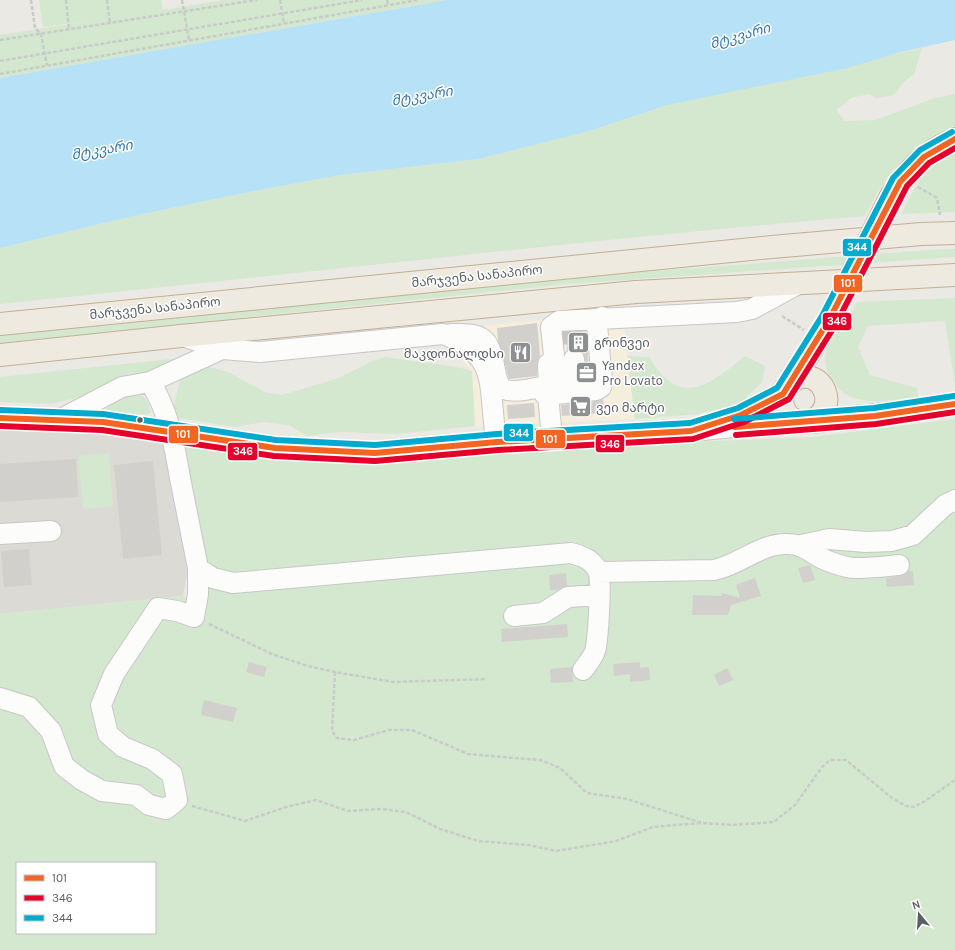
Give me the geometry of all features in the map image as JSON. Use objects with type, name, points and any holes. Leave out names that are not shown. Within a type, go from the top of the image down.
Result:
[{"type":"highway","points":[[955,138],[940,145],[916,163],[892,196],[829,320],[787,388],[782,402],[785,411],[791,418],[805,421],[875,416],[955,404]]},
{"type":"highway","name":"მარჯვენა სანაპირო","points":[[0,324],[756,248],[921,234],[955,233]]},
{"type":"highway","points":[[0,355],[636,292],[948,277]]},
{"type":"highway","points":[[805,421],[823,412],[827,401],[816,369],[816,361],[829,320]]},
{"type":"highway","points":[[787,388],[807,378],[824,389],[840,406],[875,416]]},
{"type":"street","points":[[181,336],[222,349],[260,352],[443,334],[471,334],[481,337],[491,348],[497,380],[501,388],[510,391],[535,389],[546,386],[549,383],[545,328],[548,323],[602,317],[737,312],[752,309],[800,283]]},
{"type":"street","points":[[493,399],[596,390],[601,387],[602,381],[597,321],[602,317]]},
{"type":"street","points":[[552,438],[553,394],[551,327],[567,321]]},
{"type":"street","points":[[443,334],[462,341],[475,352],[485,366],[491,380],[497,442]]},
{"type":"street","points":[[58,420],[122,387],[150,382],[222,349]]},
{"type":"street","points":[[574,360],[577,392]]},
{"type":"street","points":[[0,698],[29,707],[51,732],[64,766],[102,791],[136,796],[149,805],[166,809],[177,800],[172,774],[152,759],[122,747],[108,734],[101,705],[114,674],[158,608],[177,611],[194,617],[198,594],[198,568],[172,433],[163,404],[150,382]]},
{"type":"street","points":[[691,431],[741,416],[787,388]]},
{"type":"street","points":[[0,418],[103,422],[275,448],[375,454],[497,442],[691,431],[805,421]]},
{"type":"street","points":[[599,572],[714,570],[723,568],[745,556],[773,544],[801,545],[829,539],[866,542],[892,541],[913,535],[945,505],[955,500]]},
{"type":"street","points":[[0,534],[51,531]]},
{"type":"street","points":[[801,545],[822,558],[849,568],[899,565]]},
{"type":"street","points":[[198,568],[213,578],[233,583],[571,553],[585,557],[592,562],[599,572],[599,623],[595,653],[583,670]]},
{"type":"street","points":[[514,616],[543,613],[568,597],[599,595]]},
{"type":"path","points":[[31,0],[35,28],[41,34],[47,65]]},
{"type":"path","points":[[66,0],[69,30]]},
{"type":"path","points":[[107,0],[110,23]]},
{"type":"path","points":[[182,0],[189,40]]},
{"type":"path","points":[[0,40],[257,0]]},
{"type":"path","points":[[280,0],[284,23]]},
{"type":"path","points":[[0,61],[362,0]]},
{"type":"path","points":[[387,0],[388,5]]},
{"type":"path","points":[[0,74],[418,0]]},
{"type":"path","points":[[915,184],[937,198],[940,216]]},
{"type":"path","points":[[782,316],[807,332]]},
{"type":"path","points":[[194,617],[272,654],[308,666],[335,672],[393,682],[487,679]]},
{"type":"path","points":[[335,672],[332,731],[337,738],[354,740],[389,730],[412,730],[468,754],[540,760],[560,768],[587,793],[627,799],[702,822]]},
{"type":"path","points":[[177,800],[201,809],[245,821],[286,807],[316,800],[348,811],[380,809],[406,812],[440,829],[478,841],[530,845],[556,851],[616,841],[653,827],[702,822],[733,825],[774,822],[795,805],[822,767],[830,760],[846,760],[892,798],[906,806],[914,807],[955,780]]},
{"type":"shaded area","points":[[623,313],[635,419],[475,426],[472,371],[445,343],[443,330]]},
{"type":"shaded area","points":[[0,426],[77,431],[166,444],[189,564],[183,596],[0,614]]},
{"type":"green space","points":[[39,0],[161,0],[163,10],[223,0],[446,0],[0,78],[0,35],[95,20],[43,27]]},
{"type":"green space","points":[[922,48],[914,74],[902,84],[894,95],[877,98],[869,94],[851,98],[836,110],[845,121],[875,120],[935,98],[955,94],[955,127],[923,144],[901,162],[883,185],[865,216],[540,247],[0,304],[0,248],[133,216],[259,190],[340,175],[478,159],[589,131],[667,105]]},
{"type":"green space","points":[[955,152],[955,212],[901,214],[922,177],[936,162]]},
{"type":"green space","points":[[955,249],[955,257],[567,284],[0,343],[0,336],[564,278]]},
{"type":"green space","points":[[955,298],[955,385],[945,321],[868,326],[858,347],[870,375],[917,388],[918,397],[884,401],[861,400],[851,397],[842,391],[831,379],[827,372],[825,360],[829,339],[837,320],[848,319],[857,302]]},
{"type":"green space","points":[[627,356],[649,357],[661,373],[672,383],[683,387],[695,387],[707,383],[732,367],[745,356],[765,366],[762,382],[740,404],[698,414],[635,419]]},
{"type":"green space","points":[[190,357],[194,367],[210,367],[228,372],[265,392],[282,395],[339,378],[372,361],[385,357],[457,367],[472,371],[475,426],[395,434],[339,432],[308,436],[288,425],[263,422],[236,427],[171,417],[182,372],[119,381],[81,397],[50,404],[0,402],[0,377]]},
{"type":"green space","points":[[136,392],[146,400],[151,413],[143,415],[106,410],[112,401]]},
{"type":"green space","points":[[955,419],[955,950],[0,950],[0,614],[183,596],[203,612],[183,443],[412,458],[659,443],[813,437]]},
{"type":"green space","points":[[109,453],[113,506],[83,509],[78,456]]},
{"type":"water","name":"მტკვარი","points":[[447,0],[955,0],[955,40],[901,52],[847,68],[667,105],[589,131],[478,159],[340,175],[259,190],[133,216],[0,248],[0,78]]},
{"type":"building","name":"მაკდონალდსი","points":[[537,323],[540,356],[537,364],[537,376],[509,379],[498,340],[497,328]]},
{"type":"building","points":[[586,331],[590,379],[587,379],[584,353],[578,348],[567,350],[566,332]]},
{"type":"building","points":[[603,399],[604,413],[562,416],[561,405]]},
{"type":"building","points":[[534,403],[535,417],[508,419],[507,405]]},
{"type":"building","points":[[76,459],[78,497],[0,502],[0,464]]},
{"type":"building","points":[[153,461],[162,555],[123,559],[114,465]]},
{"type":"building","points":[[29,549],[32,585],[4,587],[1,551]]},
{"type":"building","points":[[810,565],[815,580],[803,583],[798,568]]},
{"type":"building","points":[[908,571],[913,571],[914,585],[887,587],[886,578],[900,576]]},
{"type":"building","points":[[566,573],[567,586],[558,590],[550,590],[549,575]]},
{"type":"building","points":[[755,578],[761,596],[731,605],[728,615],[692,615],[693,595],[722,596],[722,593],[740,598],[736,585]]},
{"type":"building","points":[[567,624],[568,637],[502,642],[501,629]]},
{"type":"building","points":[[249,662],[267,667],[264,677],[246,672]]},
{"type":"building","points":[[640,662],[640,668],[649,667],[650,680],[630,682],[630,674],[614,676],[613,664]]},
{"type":"building","points":[[572,667],[573,682],[551,683],[550,669]]},
{"type":"building","points":[[727,668],[733,680],[719,686],[714,675]]},
{"type":"building","points":[[204,700],[237,708],[233,722],[201,715]]},
{"type":"tunnel","points":[[571,324],[574,359]]},
{"type":"transit line","name":"344","points":[[0,410],[103,414],[276,440],[375,445],[497,434],[690,423],[738,408],[777,388],[822,316],[893,178],[920,150],[952,132]]},
{"type":"transit line","name":"101","points":[[0,418],[103,422],[275,448],[375,453],[497,442],[691,431],[741,415],[783,394],[829,320],[900,182],[924,157],[955,139]]},
{"type":"transit line","name":"346","points":[[0,426],[102,430],[274,456],[375,461],[498,450],[693,439],[744,422],[789,399],[836,324],[907,186],[929,163],[955,148]]},
{"type":"transit line","name":"344","points":[[734,419],[874,408],[954,396]]},
{"type":"transit line","name":"101","points":[[735,427],[875,416],[955,404]]},
{"type":"transit line","name":"346","points":[[736,435],[876,424],[955,412]]},
{"type":"place","name":"გრინვეი","points":[[579,342]]},
{"type":"place","name":"მაკდონალდსი","points":[[520,353]]},
{"type":"place","name":"Yandex Pro Lovato","points":[[587,372]]},
{"type":"place","name":"ვეი მარტი","points":[[580,407]]}]
